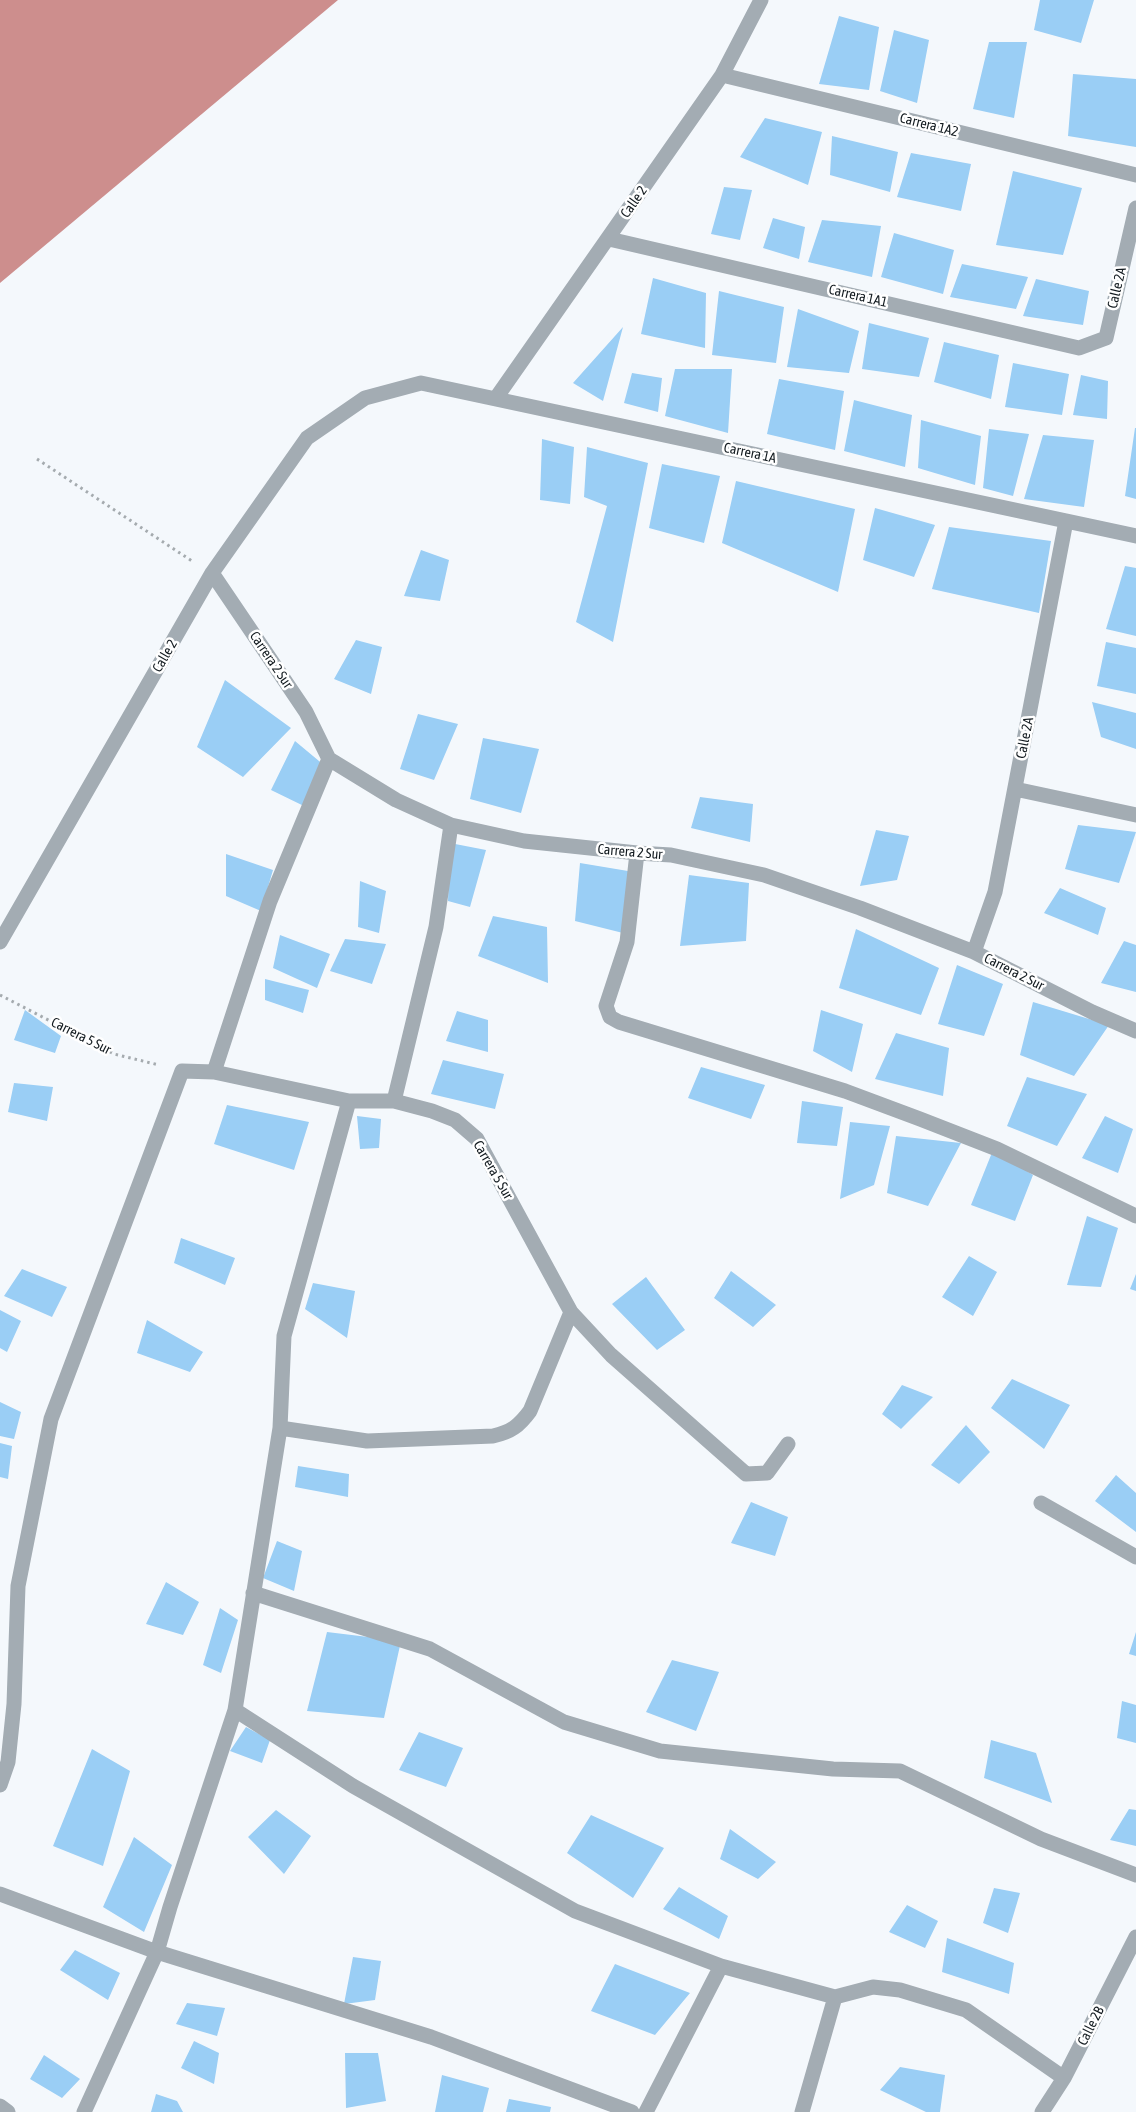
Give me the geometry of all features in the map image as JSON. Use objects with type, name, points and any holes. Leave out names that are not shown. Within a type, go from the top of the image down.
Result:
[{"type":"street","name":"Calle 2","points":[[496,398],[722,75],[761,0]]},
{"type":"street","name":"Carrera 1A2","points":[[722,75],[1136,176]]},
{"type":"street","name":"Calle 2A","points":[[1106,338],[1136,208]]},
{"type":"street","name":"Carrera 1A1","points":[[609,239],[1079,348],[1106,338]]},
{"type":"street","name":"Carrera 1A","points":[[365,398],[421,383],[1136,536]]},
{"type":"street","name":"Calle 2","points":[[0,942],[212,573],[307,438],[365,398]]},
{"type":"street","name":"Calle 2A","points":[[974,952],[995,892],[1066,521]]},
{"type":"street","name":"Carrera 2 Sur","points":[[212,573],[306,712],[329,758],[396,800],[451,825],[524,841],[637,854],[670,855],[764,875],[860,908],[974,952],[1092,1012],[1136,1031]]},
{"type":"street","points":[[214,1072],[270,901],[329,758]]},
{"type":"street","points":[[1015,789],[1136,815]]},
{"type":"street","points":[[394,1101],[436,927],[451,825]]},
{"type":"street","points":[[637,854],[627,942],[606,1006],[610,1017],[619,1022],[845,1091],[920,1119],[997,1149],[1136,1216]]},
{"type":"street","points":[[0,1785],[8,1762],[13,1714],[18,1586],[51,1419],[182,1071]]},
{"type":"street","name":"Carrera 5 Sur","points":[[182,1071],[214,1072],[349,1100],[394,1101],[432,1111],[455,1120],[477,1139],[571,1312],[611,1355],[746,1474],[767,1473],[788,1444]]},
{"type":"street","points":[[84,2112],[157,1952],[235,1710],[280,1428],[284,1336],[349,1100]]},
{"type":"street","points":[[280,1428],[367,1441],[494,1436],[509,1433],[521,1424],[530,1411],[571,1312]]},
{"type":"street","points":[[1041,1503],[1136,1557]]},
{"type":"street","points":[[253,1593],[430,1649],[564,1722],[660,1751],[833,1769],[900,1771],[1041,1840],[1136,1876]]},
{"type":"street","points":[[235,1710],[353,1786],[576,1911],[721,1966],[835,1997],[873,1987],[900,1990],[966,2010],[1064,2078]]},
{"type":"street","points":[[0,1894],[157,1952],[431,2038],[632,2112]]},
{"type":"street","name":"Calle 2B","points":[[1042,2112],[1064,2078],[1136,1937]]},
{"type":"street","points":[[646,2112],[721,1966]]},
{"type":"street","points":[[802,2112],[835,1997]]},
{"type":"street","points":[[0,2106],[8,2112]]},
{"type":"path","points":[[37,459],[212,573]]},
{"type":"path","name":"Carrera 5 Sur","points":[[0,995],[114,1054],[182,1071]]},
{"type":"shaded area","points":[[0,0],[338,0],[0,283]]},
{"type":"building","points":[[1040,0],[1094,0],[1081,43],[1034,30]]},
{"type":"building","points":[[839,16],[879,27],[869,90],[819,84]]},
{"type":"building","points":[[894,30],[929,40],[917,103],[880,91]]},
{"type":"building","points":[[989,42],[1027,42],[1014,118],[973,109]]},
{"type":"building","points":[[1073,74],[1136,79],[1136,147],[1068,136]]},
{"type":"building","points":[[765,118],[822,132],[808,185],[740,157]]},
{"type":"building","points":[[832,136],[898,152],[890,192],[830,175]]},
{"type":"building","points":[[911,153],[971,164],[961,211],[897,197]]},
{"type":"building","points":[[1013,171],[1082,188],[1063,255],[996,245]]},
{"type":"building","points":[[724,187],[752,190],[740,240],[711,234]]},
{"type":"building","points":[[773,218],[805,227],[799,259],[763,248]]},
{"type":"building","points":[[822,220],[881,226],[872,277],[808,262]]},
{"type":"building","points":[[894,233],[954,250],[943,294],[881,277]]},
{"type":"building","points":[[962,264],[1028,277],[1016,309],[950,297]]},
{"type":"building","points":[[653,278],[706,293],[705,348],[641,334]]},
{"type":"building","points":[[1036,279],[1089,291],[1083,325],[1023,316]]},
{"type":"building","points":[[719,291],[784,307],[776,363],[712,355]]},
{"type":"building","points":[[798,309],[859,331],[849,373],[787,367]]},
{"type":"building","points":[[869,323],[929,338],[919,377],[862,369]]},
{"type":"building","points":[[623,327],[603,401],[573,383]]},
{"type":"building","points":[[944,342],[999,355],[991,399],[934,382]]},
{"type":"building","points":[[1013,363],[1069,374],[1062,415],[1005,407]]},
{"type":"building","points":[[675,369],[732,369],[728,433],[665,416]]},
{"type":"building","points":[[632,373],[662,378],[658,412],[624,403]]},
{"type":"building","points":[[1081,375],[1108,381],[1107,419],[1073,415]]},
{"type":"building","points":[[779,379],[844,391],[835,450],[767,434]]},
{"type":"building","points":[[854,400],[912,415],[905,467],[844,451]]},
{"type":"building","points":[[921,420],[981,436],[975,485],[918,468]]},
{"type":"building","points":[[1136,428],[1136,499],[1125,496]]},
{"type":"building","points":[[989,429],[1029,434],[1013,496],[983,488]]},
{"type":"building","points":[[1043,435],[1094,440],[1084,507],[1024,499]]},
{"type":"building","points":[[542,439],[574,447],[570,504],[540,500]]},
{"type":"building","points":[[587,447],[648,463],[613,642],[576,622],[607,506],[584,497]]},
{"type":"building","points":[[662,464],[720,476],[704,543],[649,528]]},
{"type":"building","points":[[736,481],[855,509],[838,592],[722,543]]},
{"type":"building","points":[[875,508],[935,525],[914,577],[863,560]]},
{"type":"building","points":[[949,527],[1051,541],[1039,613],[932,589]]},
{"type":"building","points":[[421,550],[449,560],[440,601],[404,596]]},
{"type":"building","points":[[1125,566],[1136,568],[1136,636],[1106,629]]},
{"type":"building","points":[[356,640],[382,647],[371,694],[334,679]]},
{"type":"building","points":[[1106,642],[1136,648],[1136,694],[1097,686]]},
{"type":"building","points":[[225,680],[291,728],[243,777],[197,747]]},
{"type":"building","points":[[1092,702],[1136,713],[1136,749],[1101,737]]},
{"type":"building","points":[[418,714],[458,724],[434,780],[400,769]]},
{"type":"building","points":[[483,738],[539,749],[521,813],[470,799]]},
{"type":"building","points":[[295,741],[325,766],[308,808],[271,790]]},
{"type":"building","points":[[700,797],[753,804],[750,842],[691,828]]},
{"type":"building","points":[[1078,825],[1136,832],[1119,883],[1065,869]]},
{"type":"building","points":[[876,830],[909,836],[897,880],[860,886]]},
{"type":"building","points":[[450,843],[486,850],[470,907],[448,901]]},
{"type":"building","points":[[226,854],[273,870],[261,911],[226,896]]},
{"type":"building","points":[[580,863],[628,871],[627,934],[575,921]]},
{"type":"building","points":[[689,875],[749,883],[746,941],[680,946]]},
{"type":"building","points":[[360,881],[386,891],[379,933],[358,927]]},
{"type":"building","points":[[1060,888],[1106,908],[1098,935],[1044,913]]},
{"type":"building","points":[[493,916],[547,927],[548,983],[478,956]]},
{"type":"building","points":[[856,929],[939,968],[921,1015],[839,988]]},
{"type":"building","points":[[280,935],[330,954],[317,988],[273,968]]},
{"type":"building","points":[[345,939],[386,944],[372,984],[330,971]]},
{"type":"building","points":[[1124,941],[1136,945],[1136,992],[1101,983]]},
{"type":"building","points":[[957,965],[1003,984],[984,1036],[938,1024]]},
{"type":"building","points":[[265,979],[309,990],[303,1013],[265,1000]]},
{"type":"building","points":[[1033,1002],[1109,1025],[1074,1076],[1020,1055]]},
{"type":"building","points":[[25,1010],[61,1036],[55,1053],[14,1040]]},
{"type":"building","points":[[821,1010],[863,1024],[852,1072],[813,1051]]},
{"type":"building","points":[[457,1011],[488,1020],[488,1052],[446,1041]]},
{"type":"building","points":[[896,1033],[949,1048],[943,1096],[875,1079]]},
{"type":"building","points":[[443,1060],[504,1074],[495,1109],[431,1094]]},
{"type":"building","points":[[701,1067],[765,1085],[751,1119],[688,1098]]},
{"type":"building","points":[[1027,1077],[1087,1094],[1057,1146],[1007,1126]]},
{"type":"building","points":[[14,1083],[53,1087],[47,1121],[8,1112]]},
{"type":"building","points":[[802,1101],[843,1107],[837,1146],[797,1143]]},
{"type":"building","points":[[227,1105],[309,1122],[294,1170],[214,1144]]},
{"type":"building","points":[[357,1116],[381,1119],[379,1148],[360,1149]]},
{"type":"building","points":[[1105,1116],[1133,1129],[1118,1173],[1082,1158]]},
{"type":"building","points":[[850,1122],[890,1126],[874,1185],[840,1199]]},
{"type":"building","points":[[896,1136],[961,1143],[928,1206],[887,1193]]},
{"type":"building","points":[[993,1150],[1033,1175],[1015,1221],[971,1205]]},
{"type":"building","points":[[1087,1216],[1118,1228],[1101,1287],[1067,1285]]},
{"type":"building","points":[[181,1238],[235,1258],[225,1285],[174,1263]]},
{"type":"building","points":[[969,1256],[997,1272],[973,1316],[942,1297]]},
{"type":"building","points":[[22,1269],[67,1287],[52,1317],[4,1296]]},
{"type":"building","points":[[731,1271],[776,1305],[753,1327],[714,1298]]},
{"type":"building","points":[[1136,1274],[1136,1291],[1130,1289]]},
{"type":"building","points":[[646,1277],[685,1330],[657,1350],[612,1304]]},
{"type":"building","points":[[313,1283],[355,1291],[347,1338],[305,1309]]},
{"type":"building","points":[[0,1310],[21,1321],[7,1352],[0,1348]]},
{"type":"building","points":[[147,1320],[203,1352],[190,1372],[137,1353]]},
{"type":"building","points":[[1012,1379],[1070,1405],[1044,1449],[991,1408]]},
{"type":"building","points":[[902,1385],[933,1397],[901,1429],[882,1414]]},
{"type":"building","points":[[0,1402],[21,1412],[14,1439],[0,1436]]},
{"type":"building","points":[[966,1425],[990,1452],[959,1484],[931,1465]]},
{"type":"building","points":[[0,1443],[12,1446],[8,1479],[0,1477]]},
{"type":"building","points":[[298,1466],[349,1474],[348,1497],[295,1487]]},
{"type":"building","points":[[1116,1475],[1136,1493],[1136,1532],[1095,1501]]},
{"type":"building","points":[[751,1502],[788,1517],[775,1556],[731,1543]]},
{"type":"building","points":[[277,1541],[302,1551],[294,1591],[263,1578]]},
{"type":"building","points":[[166,1582],[199,1602],[183,1635],[146,1624]]},
{"type":"building","points":[[220,1608],[238,1620],[221,1673],[203,1665]]},
{"type":"building","points":[[327,1632],[401,1641],[384,1718],[307,1711]]},
{"type":"building","points":[[1136,1632],[1136,1656],[1129,1654]]},
{"type":"building","points":[[672,1660],[719,1672],[696,1731],[646,1712]]},
{"type":"building","points":[[1122,1701],[1136,1705],[1136,1743],[1117,1738]]},
{"type":"building","points":[[246,1727],[270,1740],[262,1763],[230,1751]]},
{"type":"building","points":[[419,1732],[463,1748],[446,1787],[399,1770]]},
{"type":"building","points":[[991,1740],[1036,1753],[1052,1803],[984,1778]]},
{"type":"building","points":[[92,1749],[130,1771],[103,1866],[53,1846]]},
{"type":"building","points":[[1129,1809],[1136,1810],[1136,1846],[1110,1840]]},
{"type":"building","points":[[276,1810],[311,1836],[284,1874],[248,1837]]},
{"type":"building","points":[[591,1815],[664,1848],[633,1898],[567,1853]]},
{"type":"building","points":[[730,1829],[776,1862],[758,1879],[720,1859]]},
{"type":"building","points":[[134,1837],[172,1865],[144,1932],[103,1907]]},
{"type":"building","points":[[679,1887],[728,1916],[719,1939],[663,1909]]},
{"type":"building","points":[[994,1888],[1020,1893],[1008,1933],[983,1923]]},
{"type":"building","points":[[907,1905],[938,1921],[925,1948],[889,1932]]},
{"type":"building","points":[[947,1938],[1014,1963],[1009,1994],[942,1972]]},
{"type":"building","points":[[75,1950],[120,1973],[108,2000],[60,1970]]},
{"type":"building","points":[[353,1957],[381,1961],[375,2000],[344,2004]]},
{"type":"building","points":[[615,1964],[690,1993],[655,2035],[591,2011]]},
{"type":"building","points":[[187,2003],[225,2008],[217,2036],[176,2024]]},
{"type":"building","points":[[194,2041],[219,2053],[214,2084],[181,2068]]},
{"type":"building","points":[[345,2053],[378,2053],[386,2101],[346,2108]]},
{"type":"building","points":[[44,2055],[80,2079],[62,2098],[30,2079]]},
{"type":"building","points":[[900,2067],[945,2075],[940,2112],[926,2112],[880,2090]]},
{"type":"building","points":[[442,2075],[489,2088],[483,2112],[435,2112]]},
{"type":"building","points":[[156,2094],[177,2101],[183,2112],[151,2112]]},
{"type":"building","points":[[509,2099],[551,2107],[550,2112],[506,2112]]}]
